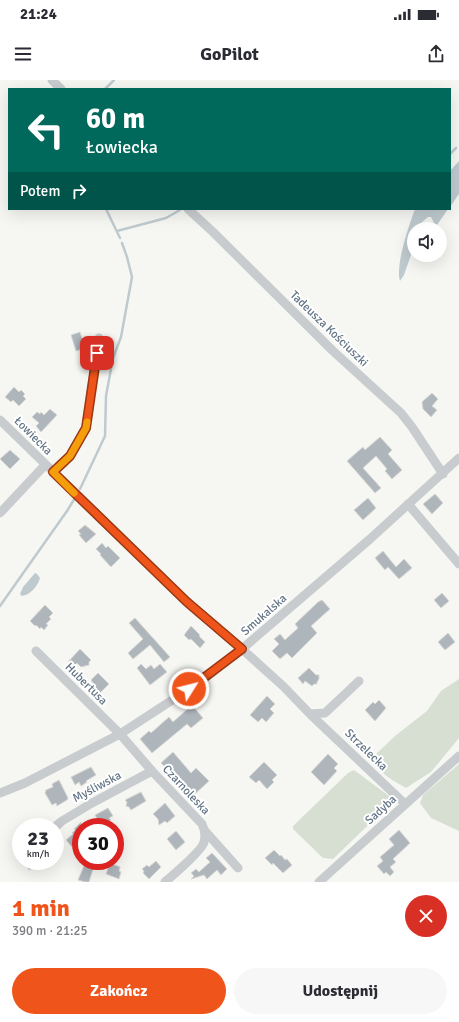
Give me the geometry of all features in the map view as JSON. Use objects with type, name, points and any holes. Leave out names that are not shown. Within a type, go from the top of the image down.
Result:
[{"type":"street","points":[[52,80],[60,88]]},
{"type":"street","name":"Tadeusza Kościuszki","points":[[189,210],[333,351],[401,413],[443,474]]},
{"type":"street","points":[[53,472],[70,456],[86,428],[99,338]]},
{"type":"street","name":"Łowiecka","points":[[0,420],[187,602],[242,649]]},
{"type":"street","name":"Smukalska","points":[[0,792],[25,783],[120,734],[179,696],[242,649],[370,540],[459,458]]},
{"type":"street","points":[[0,512],[45,465]]},
{"type":"street","points":[[408,504],[459,564]]},
{"type":"street","name":"Strzelecka","points":[[242,649],[283,686],[310,714],[405,804]]},
{"type":"street","name":"Hubertusa","points":[[36,650],[120,734]]},
{"type":"street","points":[[310,714],[325,713],[360,682]]},
{"type":"street","name":"Czarnoleska","points":[[120,734],[152,771],[202,824],[205,832],[204,844],[165,882]]},
{"type":"street","name":"Sadyba","points":[[319,882],[459,756]]},
{"type":"street","name":"Myśliwska","points":[[64,820],[152,771]]},
{"type":"street","points":[[205,832],[238,868]]},
{"type":"shaded area","points":[[459,161],[459,194],[451,206],[451,170]]},
{"type":"shaded area","points":[[415,210],[447,210],[439,222],[434,222],[431,217],[428,217],[422,222],[410,222]]},
{"type":"shaded area","points":[[407,232],[407,262],[408,262],[404,275],[400,281],[399,266]]},
{"type":"shaded area","points":[[35,573],[40,578],[37,584],[31,592],[22,596],[20,594],[23,587]]},
{"type":"shaded area","points":[[459,679],[459,738],[431,772],[406,788],[381,771],[377,767],[373,757],[395,736],[427,711],[441,691]]},
{"type":"shaded area","points":[[459,764],[459,831],[431,818],[420,803],[423,795]]},
{"type":"shaded area","points":[[354,770],[389,796],[391,803],[333,859],[323,858],[293,829],[293,826],[348,773]]},
{"type":"building","points":[[80,332],[85,348],[76,351],[71,335]]},
{"type":"building","points":[[14,387],[19,392],[21,390],[25,394],[23,396],[26,399],[19,406],[13,400],[11,402],[5,397]]},
{"type":"building","points":[[432,393],[438,399],[432,406],[437,410],[431,417],[423,409],[422,402]]},
{"type":"building","points":[[50,409],[57,415],[41,432],[36,426],[39,423],[32,417],[37,412],[40,414],[41,412],[44,415]]},
{"type":"building","points":[[380,437],[392,450],[388,454],[402,470],[392,479],[385,471],[387,469],[376,456],[363,468],[381,488],[375,493],[347,461],[363,447],[365,450]]},
{"type":"building","points":[[10,450],[20,459],[10,469],[0,459]]},
{"type":"building","points":[[435,494],[443,503],[432,514],[423,504]]},
{"type":"building","points":[[368,498],[376,508],[363,520],[354,510]]},
{"type":"building","points":[[85,525],[96,534],[86,543],[79,535],[81,534],[78,531]]},
{"type":"building","points":[[102,543],[106,548],[108,546],[120,558],[111,567],[96,549]]},
{"type":"building","points":[[383,551],[396,567],[404,559],[412,568],[399,579],[388,567],[385,570],[375,558]]},
{"type":"building","points":[[442,593],[449,601],[441,608],[434,600]]},
{"type":"building","points":[[322,600],[330,609],[311,626],[317,633],[292,658],[287,653],[280,659],[272,651],[279,644],[274,639],[280,634],[285,640],[298,628],[295,624]]},
{"type":"building","points":[[45,605],[53,613],[49,617],[51,619],[46,624],[48,625],[44,630],[41,627],[40,629],[36,625],[35,626],[30,621]]},
{"type":"building","points":[[135,618],[170,657],[164,662],[150,645],[133,659],[128,653],[143,639],[129,623]]},
{"type":"building","points":[[191,626],[205,642],[200,648],[191,639],[189,640],[184,635]]},
{"type":"building","points":[[448,633],[455,642],[445,650],[438,642]]},
{"type":"building","points":[[80,649],[91,660],[89,665],[81,667],[77,663],[73,667],[68,662]]},
{"type":"building","points":[[141,664],[146,669],[151,665],[154,669],[160,664],[167,672],[150,685],[137,668]]},
{"type":"building","points":[[309,668],[316,675],[319,675],[317,684],[312,686],[305,681],[303,684],[298,678]]},
{"type":"building","points":[[98,673],[109,684],[99,694],[93,688],[95,686],[91,680]]},
{"type":"building","points":[[267,696],[275,704],[270,709],[274,713],[266,722],[262,718],[258,722],[250,715]]},
{"type":"building","points":[[379,700],[386,708],[375,721],[365,710],[373,702],[375,704]]},
{"type":"building","points":[[192,705],[203,718],[191,728],[187,724],[152,753],[140,739],[149,731],[151,733],[169,717],[173,722]]},
{"type":"building","points":[[173,752],[191,773],[196,768],[209,781],[195,794],[193,791],[190,793],[161,763]]},
{"type":"building","points":[[328,754],[338,764],[334,768],[337,771],[324,785],[311,772]]},
{"type":"building","points":[[264,762],[277,775],[272,780],[274,782],[267,789],[259,780],[256,783],[249,777]]},
{"type":"building","points":[[91,767],[96,775],[81,786],[79,782],[75,785],[71,777]]},
{"type":"building","points":[[59,780],[68,798],[57,806],[56,803],[52,805],[45,793],[46,790],[53,787],[52,784]]},
{"type":"building","points":[[141,792],[146,801],[131,810],[126,806],[127,802],[125,800]]},
{"type":"building","points":[[165,803],[175,816],[167,823],[165,821],[159,825],[158,819],[153,814]]},
{"type":"building","points":[[108,808],[113,816],[109,818],[97,818],[95,815]]},
{"type":"building","points":[[399,830],[410,843],[393,859],[396,862],[390,867],[394,872],[390,876],[386,872],[384,874],[377,866],[383,861],[380,857],[394,845],[389,839]]},
{"type":"building","points":[[176,831],[185,842],[176,850],[167,839]]},
{"type":"building","points":[[72,835],[72,847],[66,840]]},
{"type":"building","points":[[274,850],[285,860],[287,859],[292,865],[283,873],[273,863],[272,865],[265,858]]},
{"type":"building","points":[[212,853],[227,869],[221,875],[217,870],[207,879],[204,875],[191,879],[194,876],[191,873],[196,869],[199,872],[210,862],[206,858]]},
{"type":"building","points":[[156,861],[161,867],[149,879],[143,873],[144,871],[142,869],[147,865],[149,867]]},
{"type":"building","points":[[82,870],[93,870],[89,882],[78,880]]},
{"type":"building","points":[[107,870],[119,870],[121,872],[119,879],[106,874]]},
{"type":"waterway","points":[[106,88],[114,80]]},
{"type":"waterway","points":[[451,153],[456,148]]},
{"type":"waterway","points":[[106,210],[120,238]]},
{"type":"waterway","points":[[117,231],[166,218],[180,210]]},
{"type":"waterway","points":[[80,489],[105,436],[106,396],[113,358],[121,337],[132,277],[122,243]]},
{"type":"waterway","points":[[0,606],[75,498]]},
{"type":"slow traffic","points":[[74,493],[53,472],[70,456],[86,428],[87,422]]},
{"type":"route","points":[[97,353],[86,428],[70,456],[53,472],[187,602],[242,649],[189,689]]}]
